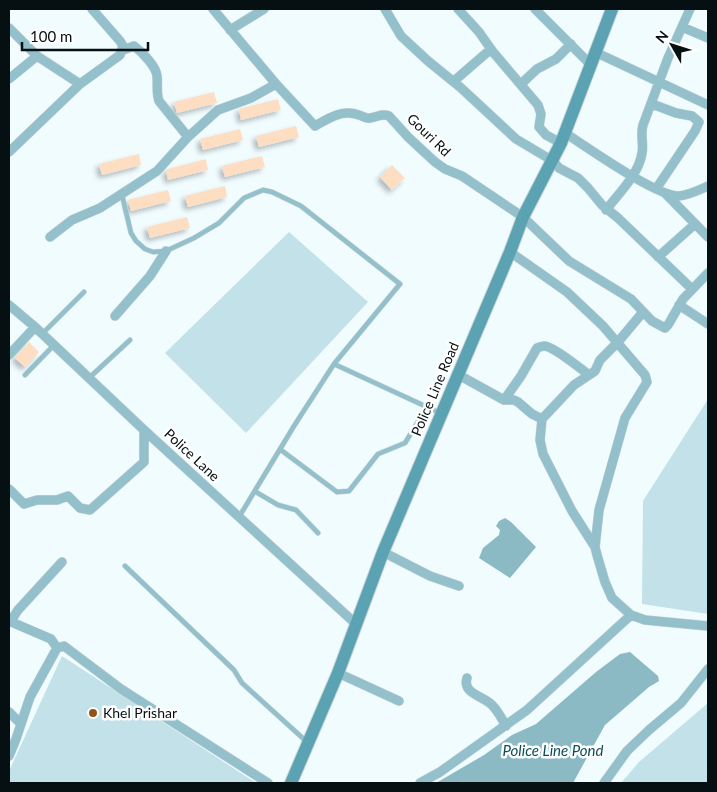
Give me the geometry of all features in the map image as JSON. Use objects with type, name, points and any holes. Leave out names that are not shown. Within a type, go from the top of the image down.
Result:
[{"type":"street","points":[[9,152],[80,84],[120,56],[123,46],[95,12],[106,9]]},
{"type":"street","name":"Gouri Rd","points":[[213,9],[276,84],[315,126],[334,115],[344,112],[366,118],[385,114],[445,170],[462,176],[523,217]]},
{"type":"street","points":[[230,30],[264,9]]},
{"type":"street","points":[[385,9],[401,36],[428,61],[454,81],[516,139],[553,161],[559,168],[572,174],[583,183],[606,210],[618,218],[692,289]]},
{"type":"street","points":[[458,9],[479,32],[540,110],[540,130],[546,135],[563,138],[665,193],[679,196],[708,186]]},
{"type":"street","points":[[535,9],[571,44],[593,58],[658,81],[708,105]]},
{"type":"street","name":"Police Line Road","points":[[291,783],[338,673],[383,552],[510,252],[523,217],[563,138],[612,9]]},
{"type":"street","points":[[606,210],[632,176],[643,151],[642,130],[658,81],[690,9]]},
{"type":"street","points":[[682,27],[708,38]]},
{"type":"street","points":[[9,28],[37,56],[80,84]]},
{"type":"street","points":[[521,84],[537,69],[556,59],[571,44]]},
{"type":"street","points":[[123,50],[134,46],[155,69],[158,101],[188,137]]},
{"type":"street","points":[[454,81],[491,49]]},
{"type":"street","points":[[9,79],[37,56]]},
{"type":"street","points":[[50,237],[72,220],[100,208],[157,171],[188,137],[218,110],[251,98],[276,84]]},
{"type":"street","points":[[652,104],[676,113],[692,116],[699,122],[656,189]]},
{"type":"street","points":[[665,193],[708,237]]},
{"type":"street","points":[[523,217],[569,261],[631,299],[652,321],[665,328],[668,326],[679,305],[708,273]]},
{"type":"street","points":[[658,257],[695,224]]},
{"type":"street","points":[[115,316],[150,276],[166,252]]},
{"type":"street","points":[[510,252],[567,292],[603,326],[645,375],[647,382],[625,418],[599,510],[595,547]]},
{"type":"street","points":[[679,305],[708,324]]},
{"type":"street","name":"Police Lane","points":[[9,306],[35,327],[144,430],[356,624]]},
{"type":"street","points":[[643,312],[600,360],[595,371],[574,384],[542,418],[540,440],[547,464],[572,511],[595,547],[605,582],[612,598],[631,614],[645,620],[708,626]]},
{"type":"street","points":[[9,355],[35,327]]},
{"type":"street","points":[[504,400],[537,348],[540,347],[548,347],[589,375]]},
{"type":"street","points":[[457,374],[504,400],[514,400],[536,417],[542,418]]},
{"type":"street","points":[[10,493],[24,504],[37,500],[57,500],[68,496],[80,508],[90,510],[144,462],[144,430]]},
{"type":"street","points":[[383,552],[430,576],[459,586]]},
{"type":"street","points":[[58,648],[51,639],[10,621],[62,562]]},
{"type":"street","points":[[420,783],[440,772],[528,710],[631,614]]},
{"type":"street","points":[[9,756],[30,697],[58,648],[64,646],[121,689],[268,783]]},
{"type":"street","points":[[604,783],[627,751],[681,703],[708,668]]},
{"type":"street","points":[[338,673],[399,701]]},
{"type":"street","points":[[467,678],[466,682],[469,690],[492,704],[506,726]]},
{"type":"street","points":[[9,712],[21,724]]},
{"type":"lane","points":[[122,195],[131,233],[136,242],[153,252],[166,252],[218,223],[244,198],[263,190],[272,192],[301,206],[400,284],[334,364],[239,517]]},
{"type":"lane","points":[[42,334],[84,292]]},
{"type":"lane","points":[[89,378],[130,340]]},
{"type":"lane","points":[[25,375],[54,346]]},
{"type":"lane","points":[[334,364],[441,413]]},
{"type":"lane","points":[[281,450],[337,492],[349,491],[378,454],[405,443],[427,407]]},
{"type":"lane","points":[[256,492],[278,505],[296,510],[318,533]]},
{"type":"lane","points":[[125,566],[234,670],[242,683],[308,743]]},
{"type":"shaded area","points":[[289,232],[368,302],[246,433],[165,353]]},
{"type":"shaded area","points":[[708,399],[708,614],[642,604],[643,501]]},
{"type":"shaded area","name":"Khel Prishar","points":[[62,656],[256,783],[9,783],[9,771]]},
{"type":"shaded area","points":[[708,703],[708,783],[621,783],[639,762]]},
{"type":"water","points":[[505,518],[536,547],[510,578],[479,558],[483,548],[499,535],[500,530],[496,526],[499,521]]},
{"type":"water","name":"Police Line Pond","points":[[630,652],[658,676],[659,681],[649,687],[605,725],[573,783],[436,783],[484,755],[512,735],[536,724],[596,672],[620,654]]},
{"type":"building","points":[[214,92],[217,103],[177,113],[174,102]]},
{"type":"building","points":[[278,99],[281,110],[241,120],[239,109]]},
{"type":"building","points":[[296,126],[299,137],[259,147],[256,136]]},
{"type":"building","points":[[240,129],[243,140],[203,150],[200,139]]},
{"type":"building","points":[[139,154],[141,165],[102,175],[99,164]]},
{"type":"building","points":[[262,156],[265,167],[225,177],[222,166]]},
{"type":"building","points":[[206,159],[208,170],[168,180],[166,170]]},
{"type":"building","points":[[392,165],[405,178],[392,190],[380,177]]},
{"type":"building","points":[[225,186],[227,197],[188,207],[185,196]]},
{"type":"building","points":[[168,190],[171,201],[131,211],[128,200]]},
{"type":"building","points":[[187,217],[190,228],[150,238],[147,227]]},
{"type":"building","points":[[29,342],[39,352],[25,367],[15,358]]},
{"type":"place","name":"Khel Prishar","points":[[93,713]]}]
